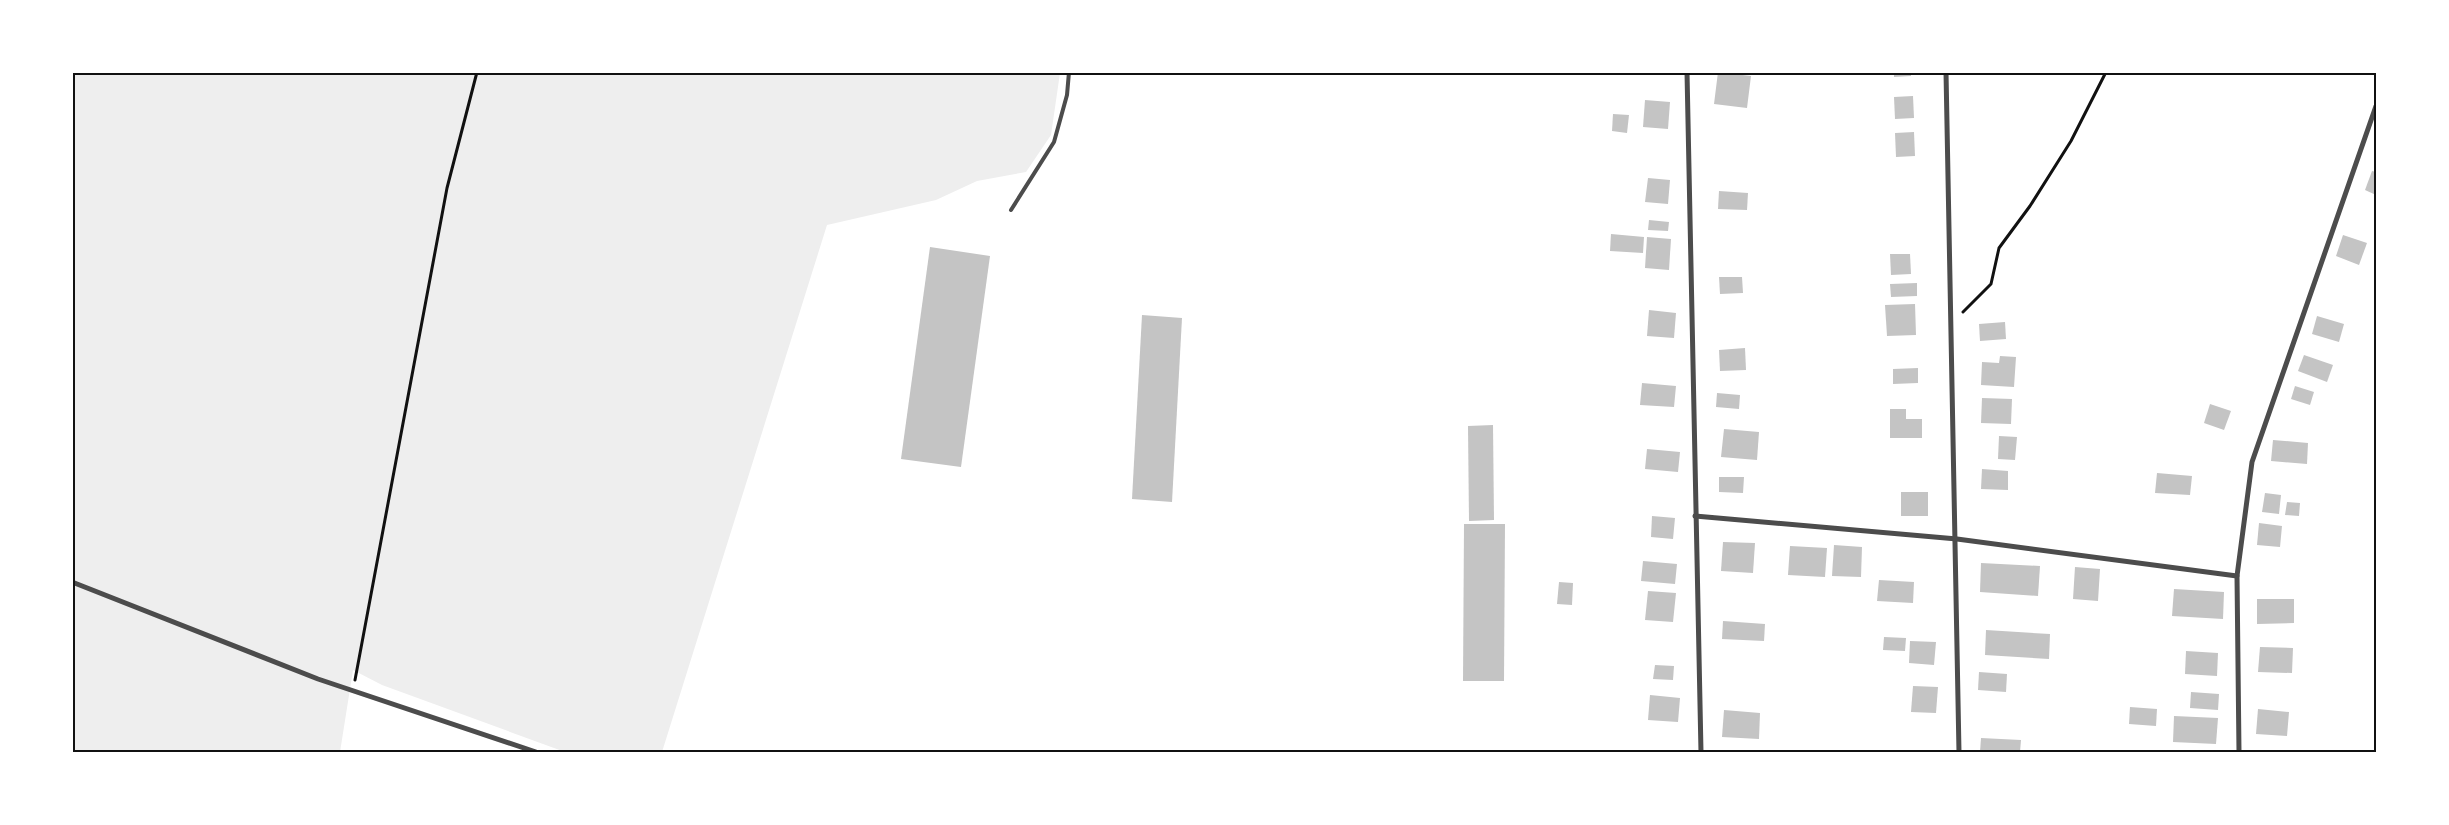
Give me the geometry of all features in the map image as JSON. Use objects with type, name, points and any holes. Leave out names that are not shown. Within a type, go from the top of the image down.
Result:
[{"type":"street","points":[[1687,72],[1701,752]]},
{"type":"street","points":[[1946,72],[1957,540],[1959,752]]},
{"type":"street","points":[[2239,752],[2237,576],[2252,462],[2376,106]]},
{"type":"street","points":[[1695,516],[1957,540],[2237,576]]},
{"type":"street","points":[[72,582],[353,692],[536,752]]},
{"type":"lane","points":[[1011,210],[1054,142],[1067,94],[1069,72]]},
{"type":"path","points":[[353,692],[447,188],[477,72]]},
{"type":"path","points":[[1951,324],[1991,284],[1999,248],[2030,206],[2072,141],[2106,72]]},
{"type":"shaded area","points":[[72,73],[1060,73],[1051,135],[1026,172],[977,181],[936,200],[827,225],[662,752],[565,752],[382,685],[353,670],[340,752],[73,752]]},
{"type":"building","points":[[1718,72],[1751,76],[1747,108],[1714,104]]},
{"type":"building","points":[[1894,72],[1911,72],[1911,76],[1894,77]]},
{"type":"building","points":[[1913,96],[1914,118],[1895,119],[1894,97]]},
{"type":"building","points":[[1645,100],[1670,102],[1668,129],[1643,127]]},
{"type":"building","points":[[1613,114],[1629,115],[1627,133],[1612,131]]},
{"type":"building","points":[[1914,132],[1915,156],[1896,157],[1895,133]]},
{"type":"building","points":[[2372,171],[2376,172],[2376,195],[2365,190]]},
{"type":"building","points":[[1648,178],[1670,180],[1668,204],[1645,202]]},
{"type":"building","points":[[1719,191],[1748,193],[1747,210],[1718,209]]},
{"type":"building","points":[[1649,220],[1669,222],[1668,231],[1648,230]]},
{"type":"building","points":[[1611,234],[1644,237],[1643,253],[1610,251]]},
{"type":"building","points":[[2343,235],[2367,243],[2359,265],[2336,256]]},
{"type":"building","points":[[1647,237],[1671,239],[1669,270],[1645,268]]},
{"type":"building","points":[[930,247],[990,256],[961,467],[901,459]]},
{"type":"building","points":[[1890,254],[1910,254],[1911,274],[1891,275]]},
{"type":"building","points":[[1719,277],[1742,277],[1743,293],[1720,294]]},
{"type":"building","points":[[1917,283],[1917,296],[1891,297],[1890,284]]},
{"type":"building","points":[[1915,304],[1916,335],[1887,336],[1885,305]]},
{"type":"building","points":[[1649,310],[1676,313],[1674,338],[1647,336]]},
{"type":"building","points":[[1142,315],[1182,318],[1172,502],[1132,499]]},
{"type":"building","points":[[2317,316],[2344,324],[2339,342],[2312,334]]},
{"type":"building","points":[[2005,322],[2006,339],[1980,341],[1979,324]]},
{"type":"building","points":[[1745,348],[1746,370],[1720,371],[1719,350]]},
{"type":"building","points":[[2304,355],[2333,365],[2327,382],[2298,371]]},
{"type":"building","points":[[2000,356],[2016,357],[2014,387],[1981,385],[1982,362],[1999,363]]},
{"type":"building","points":[[1918,368],[1918,383],[1893,384],[1893,369]]},
{"type":"building","points":[[1642,383],[1676,386],[1674,407],[1640,405]]},
{"type":"building","points":[[2295,386],[2314,392],[2310,405],[2291,399]]},
{"type":"building","points":[[1717,393],[1740,395],[1739,409],[1716,407]]},
{"type":"building","points":[[1982,398],[2012,399],[2011,424],[1981,423]]},
{"type":"building","points":[[2210,404],[2231,411],[2224,430],[2204,423]]},
{"type":"building","points":[[1890,409],[1906,409],[1906,419],[1922,419],[1922,438],[1890,438]]},
{"type":"building","points":[[1493,425],[1494,520],[1469,521],[1468,426]]},
{"type":"building","points":[[1724,429],[1759,432],[1757,460],[1721,457]]},
{"type":"building","points":[[1999,436],[2017,437],[2015,460],[1998,459]]},
{"type":"building","points":[[2273,440],[2308,443],[2307,464],[2271,461]]},
{"type":"building","points":[[1647,449],[1680,452],[1678,472],[1645,469]]},
{"type":"building","points":[[1982,469],[2008,471],[2008,490],[1981,489]]},
{"type":"building","points":[[2157,473],[2192,476],[2190,495],[2155,493]]},
{"type":"building","points":[[1719,477],[1744,477],[1743,493],[1719,492]]},
{"type":"building","points":[[1901,492],[1928,492],[1928,516],[1901,516]]},
{"type":"building","points":[[2265,493],[2281,495],[2279,514],[2262,512]]},
{"type":"building","points":[[2287,502],[2300,503],[2299,516],[2285,515]]},
{"type":"building","points":[[1652,516],[1675,518],[1673,539],[1651,537]]},
{"type":"building","points":[[2259,523],[2282,526],[2280,547],[2257,545]]},
{"type":"building","points":[[1464,524],[1505,524],[1504,681],[1463,681]]},
{"type":"building","points":[[1723,542],[1755,543],[1753,573],[1721,571]]},
{"type":"building","points":[[1834,545],[1862,547],[1861,577],[1832,576]]},
{"type":"building","points":[[1790,546],[1827,548],[1825,577],[1788,575]]},
{"type":"building","points":[[1643,561],[1677,564],[1675,584],[1641,581]]},
{"type":"building","points":[[1981,563],[2040,566],[2038,596],[1980,592]]},
{"type":"building","points":[[2075,567],[2100,569],[2098,601],[2073,599]]},
{"type":"building","points":[[1879,580],[1914,582],[1913,603],[1877,601]]},
{"type":"building","points":[[1559,582],[1573,583],[1572,605],[1557,604]]},
{"type":"building","points":[[2174,589],[2224,592],[2223,619],[2172,616]]},
{"type":"building","points":[[1648,591],[1676,593],[1673,622],[1645,620]]},
{"type":"building","points":[[2257,599],[2294,599],[2294,623],[2257,624]]},
{"type":"building","points":[[1723,621],[1765,624],[1764,641],[1722,639]]},
{"type":"building","points":[[1986,630],[2050,634],[2049,659],[1985,655]]},
{"type":"building","points":[[1884,637],[1906,638],[1905,651],[1883,650]]},
{"type":"building","points":[[1910,641],[1936,642],[1934,665],[1909,663]]},
{"type":"building","points":[[2260,647],[2293,648],[2292,673],[2258,672]]},
{"type":"building","points":[[2186,651],[2218,653],[2217,676],[2185,674]]},
{"type":"building","points":[[1655,665],[1674,666],[1673,680],[1653,679]]},
{"type":"building","points":[[1979,672],[2007,674],[2006,692],[1978,690]]},
{"type":"building","points":[[1913,686],[1938,687],[1936,713],[1911,712]]},
{"type":"building","points":[[2191,692],[2219,694],[2218,710],[2190,708]]},
{"type":"building","points":[[1650,695],[1680,698],[1678,722],[1648,720]]},
{"type":"building","points":[[2130,707],[2157,709],[2156,726],[2129,724]]},
{"type":"building","points":[[2258,709],[2289,712],[2287,736],[2256,734]]},
{"type":"building","points":[[1724,710],[1760,713],[1759,739],[1722,737]]},
{"type":"building","points":[[2174,716],[2218,718],[2216,744],[2173,742]]},
{"type":"building","points":[[1981,738],[2021,740],[2020,752],[1980,752]]}]
